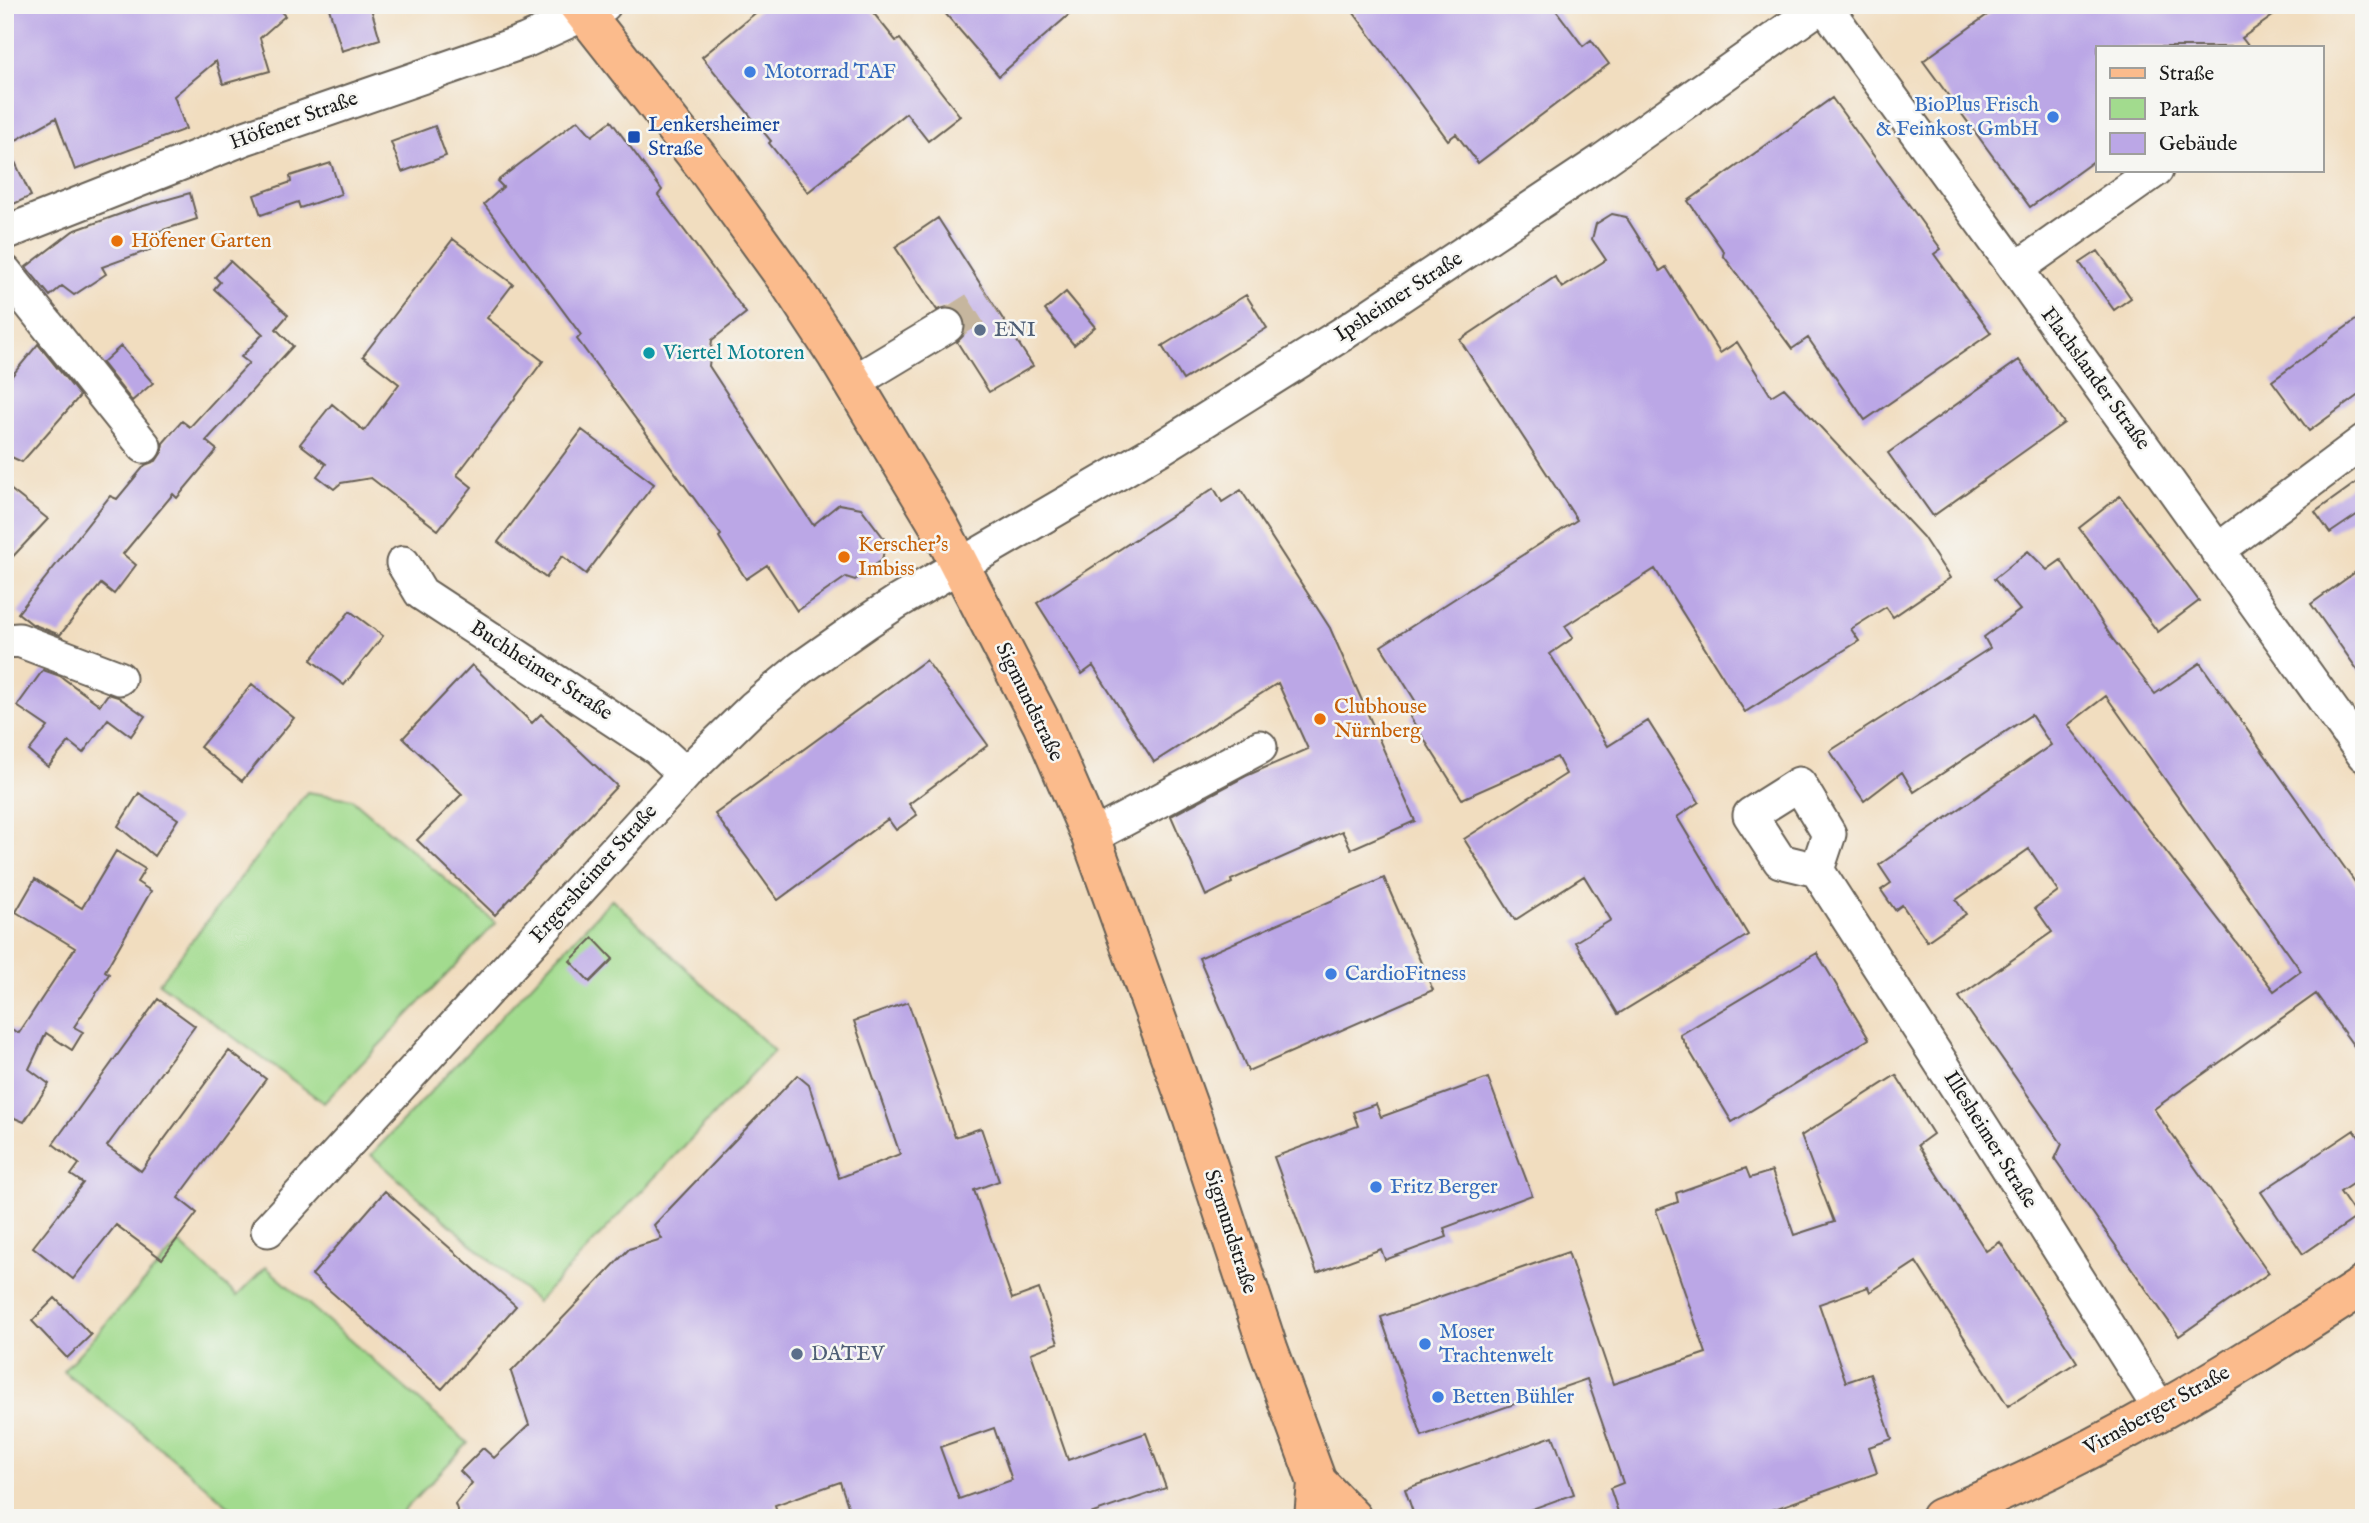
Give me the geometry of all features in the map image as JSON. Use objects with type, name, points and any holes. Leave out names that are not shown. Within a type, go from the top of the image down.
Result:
[{"type":"main road","name":"Sigmundstraße","points":[[589,8],[747,223],[854,383],[961,565],[1042,724],[1091,837],[1192,1117],[1315,1500],[1352,1518]]},
{"type":"main road","name":"Virnsberger Straße","points":[[1940,1518],[2059,1465],[2163,1410],[2217,1379],[2364,1285]]},
{"type":"street","name":"Flachslander Straße","points":[[1823,5],[2364,755]]},
{"type":"street","name":"Ipsheimer Straße","points":[[961,565],[1161,448],[1344,333],[1602,161],[1823,5]]},
{"type":"street","name":"Höfener Straße","points":[[5,233],[245,138],[525,41],[589,8]]},
{"type":"street","points":[[2016,269],[2153,172]]},
{"type":"street","points":[[5,272],[144,446]]},
{"type":"street","points":[[854,383],[947,326]]},
{"type":"street","points":[[2217,551],[2364,441]]},
{"type":"street","name":"Buchheimer Straße","points":[[404,563],[421,593],[657,748],[685,774]]},
{"type":"street","name":"Ergersheimer Straße","points":[[268,1230],[685,774],[753,708],[801,668],[897,602],[961,565]]},
{"type":"street","points":[[5,641],[19,640],[119,678]]},
{"type":"street","points":[[1091,837],[1260,747]]},
{"type":"street","name":"Illesheimer Straße","points":[[1816,870],[2163,1410]]},
{"type":"green space","points":[[307,792],[352,799],[496,923],[324,1103],[159,983]]},
{"type":"green space","points":[[612,899],[774,1051],[537,1302],[371,1155]]},
{"type":"green space","points":[[179,1243],[237,1296],[266,1267],[468,1443],[397,1518],[243,1518],[139,1430],[63,1371]]},
{"type":"building","points":[[5,5],[275,5],[285,16],[260,38],[270,71],[223,84],[216,61],[174,96],[186,129],[75,170],[56,118],[7,145],[31,196],[5,208]]},
{"type":"building","points":[[328,5],[370,5],[380,39],[342,51]]},
{"type":"building","points":[[765,5],[867,5],[896,41],[900,39],[960,116],[928,141],[906,113],[808,192],[769,143],[771,141],[702,57]]},
{"type":"building","points":[[938,5],[1080,5],[999,76]]},
{"type":"building","points":[[1348,5],[1552,5],[1583,46],[1591,40],[1609,64],[1478,163],[1456,134],[1448,140]]},
{"type":"building","points":[[2001,5],[2288,5],[2242,38],[2248,46],[2096,46],[2096,159],[2030,207],[1923,61]]},
{"type":"building","points":[[1832,98],[1941,249],[1934,254],[1991,333],[1865,420],[1808,338],[1792,349],[1723,255],[1724,252],[1688,201]]},
{"type":"building","name":"Viertel Motoren","points":[[578,120],[592,136],[611,121],[662,190],[658,195],[746,313],[712,340],[709,366],[813,525],[839,504],[861,508],[886,541],[882,560],[855,580],[846,577],[797,611],[767,565],[746,579],[719,537],[721,535],[577,339],[581,335],[484,204],[503,187],[497,181]]},
{"type":"building","points":[[435,126],[446,156],[402,172],[391,142]]},
{"type":"building","points":[[331,163],[341,194],[300,208],[298,202],[261,215],[254,195],[291,182],[290,176]]},
{"type":"building","points":[[190,193],[197,219],[148,235],[152,249],[102,267],[106,274],[74,295],[62,286],[50,296],[26,267],[73,231],[140,207]]},
{"type":"building","points":[[1612,214],[1626,217],[1660,271],[1666,267],[1720,353],[1737,342],[1771,396],[1784,388],[1923,537],[1950,578],[1893,617],[1886,607],[1851,629],[1859,641],[1745,712],[1655,569],[1565,626],[1573,638],[1550,654],[1608,746],[1648,721],[1699,802],[1677,817],[1748,935],[1618,1014],[1575,942],[1611,920],[1584,876],[1515,920],[1464,839],[1566,774],[1557,757],[1462,799],[1410,717],[1421,710],[1381,646],[1577,520],[1460,340],[1555,277],[1562,288],[1606,260],[1592,239],[1596,224]]},
{"type":"building","points":[[938,218],[1033,366],[989,392],[957,342],[963,336],[966,326],[963,316],[957,310],[947,307],[937,310],[895,247]]},
{"type":"building","points":[[453,239],[513,284],[487,318],[543,361],[457,475],[472,487],[438,530],[371,478],[341,483],[334,489],[317,476],[326,464],[300,444],[332,404],[364,431],[399,384],[363,356]]},
{"type":"building","points":[[2098,251],[2131,298],[2114,310],[2080,263]]},
{"type":"building","points":[[230,261],[288,315],[276,329],[293,346],[206,441],[217,450],[177,498],[173,494],[123,554],[136,565],[114,594],[101,584],[60,635],[32,624],[18,613],[110,496],[117,499],[145,465],[156,461],[162,452],[163,443],[182,421],[190,427],[249,363],[241,357],[263,334],[214,289],[220,282],[215,277]]},
{"type":"building","points":[[1066,292],[1095,327],[1074,345],[1045,310]]},
{"type":"building","points":[[1246,295],[1267,328],[1183,380],[1162,346]]},
{"type":"building","points":[[2364,314],[2364,391],[2309,431],[2272,381]]},
{"type":"building","points":[[38,344],[80,396],[22,462],[5,454],[5,384]]},
{"type":"building","points":[[121,346],[153,383],[132,401],[102,363]]},
{"type":"building","points":[[2019,360],[2064,423],[1933,516],[1888,453]]},
{"type":"building","points":[[582,430],[654,484],[586,574],[562,556],[546,578],[498,542]]},
{"type":"building","points":[[2364,477],[2364,510],[2330,533],[2315,512]]},
{"type":"building","points":[[5,485],[48,519],[5,565]]},
{"type":"building","points":[[1214,488],[1222,502],[1241,490],[1330,628],[1415,821],[1351,849],[1342,831],[1231,880],[1232,883],[1206,896],[1171,816],[1246,776],[1308,749],[1278,683],[1154,762],[1093,666],[1082,674],[1037,603]]},
{"type":"building","points":[[2120,496],[2199,601],[2158,632],[2079,528]]},
{"type":"building","points":[[2028,551],[2047,570],[2061,560],[2112,638],[2155,694],[2200,663],[2364,895],[2364,1060],[2316,994],[2154,1109],[2269,1273],[2179,1336],[2055,1159],[2062,1144],[1959,997],[2052,932],[2035,908],[2058,891],[2029,849],[1956,900],[1966,914],[1927,941],[1902,905],[1895,910],[1881,890],[1891,883],[1879,865],[2051,745],[2031,715],[1914,792],[1902,772],[1864,801],[1830,751],[1990,648],[1984,637],[2020,610],[1994,579]],"holes":[[[2106,696],[2301,971],[2274,991],[2068,725]]]},
{"type":"building","points":[[2364,566],[2364,679],[2311,604]]},
{"type":"building","points":[[350,611],[383,636],[344,685],[311,660]]},
{"type":"building","points":[[926,660],[988,745],[909,804],[917,815],[896,830],[888,819],[778,900],[715,814]]},
{"type":"building","points":[[472,665],[532,723],[541,714],[617,786],[495,915],[417,840],[462,794],[403,738]]},
{"type":"building","points":[[43,670],[60,676],[100,705],[108,694],[118,697],[145,716],[131,736],[108,719],[83,753],[69,742],[48,767],[29,751],[48,727],[17,706]]},
{"type":"building","points":[[252,684],[294,718],[242,781],[200,747]]},
{"type":"building","points":[[139,793],[178,819],[154,856],[118,826]]},
{"type":"building","points":[[116,851],[145,869],[137,882],[151,891],[105,971],[109,974],[74,1027],[83,1032],[72,1050],[46,1033],[29,1069],[49,1084],[24,1122],[5,1114],[5,1026],[19,1033],[75,948],[16,912],[35,879],[82,908]]},
{"type":"building","points":[[1384,878],[1433,990],[1248,1071],[1199,958]]},
{"type":"building","points":[[593,938],[613,959],[590,982],[570,961]]},
{"type":"building","points":[[1817,953],[1869,1039],[1732,1122],[1680,1035]]},
{"type":"building","points":[[158,999],[195,1026],[107,1146],[141,1171],[229,1051],[266,1079],[178,1198],[197,1213],[162,1259],[116,1225],[73,1279],[33,1247],[83,1183],[71,1175],[79,1164],[53,1144]]},
{"type":"building","points":[[908,1002],[955,1137],[981,1128],[999,1181],[974,1190],[1012,1299],[1039,1289],[1058,1343],[1031,1353],[1068,1460],[1146,1433],[1166,1488],[1087,1515],[1085,1518],[852,1518],[840,1482],[775,1505],[779,1518],[460,1518],[455,1504],[472,1483],[460,1471],[483,1448],[494,1458],[529,1425],[511,1372],[629,1249],[662,1239],[654,1225],[797,1075],[809,1085],[839,1178],[900,1154],[854,1021]],"holes":[[[994,1428],[1012,1480],[959,1499],[940,1447]]]},
{"type":"building","points":[[1896,1075],[1933,1134],[1918,1145],[1986,1251],[2000,1242],[2077,1362],[2008,1406],[1916,1262],[1870,1292],[1868,1287],[1819,1304],[1846,1382],[1870,1374],[1892,1439],[1869,1447],[1877,1473],[1749,1518],[1620,1518],[1610,1488],[1623,1483],[1587,1379],[1422,1436],[1381,1317],[1568,1252],[1613,1384],[1706,1353],[1656,1210],[1678,1202],[1676,1193],[1746,1168],[1750,1178],[1772,1171],[1794,1235],[1834,1222],[1801,1136]]},
{"type":"building","points":[[1488,1078],[1532,1195],[1444,1228],[1447,1237],[1385,1260],[1381,1249],[1317,1273],[1274,1157],[1358,1126],[1353,1112],[1376,1104],[1381,1117]]},
{"type":"building","points":[[2354,1130],[2364,1144],[2364,1176],[2340,1192],[2357,1217],[2303,1254],[2261,1192]]},
{"type":"building","points":[[385,1191],[516,1306],[442,1389],[312,1275]]},
{"type":"building","points":[[55,1298],[91,1335],[67,1358],[32,1321]]},
{"type":"building","points":[[1553,1436],[1574,1494],[1507,1518],[1415,1518],[1405,1489]]},
{"type":"tunnel","points":[[947,326],[990,299]]},
{"type":"place","name":"Motorrad TAF","points":[[750,72]]},
{"type":"place","name":"BioPlus Frisch & Feinkost GmbH","points":[[2053,117]]},
{"type":"place","name":"Lenkersheimer Straße","points":[[634,137]]},
{"type":"place","name":"Höfener Garten","points":[[117,241]]},
{"type":"place","name":"ENI","points":[[980,330]]},
{"type":"place","name":"Viertel Motoren","points":[[649,353]]},
{"type":"place","name":"Kerscher's Imbiss","points":[[844,557]]},
{"type":"place","name":"Clubhouse Nürnberg","points":[[1320,719]]},
{"type":"place","name":"CardioFitness","points":[[1331,974]]},
{"type":"place","name":"Fritz Berger","points":[[1376,1187]]},
{"type":"place","name":"Moser Trachtenwelt","points":[[1425,1344]]},
{"type":"place","name":"DATEV","points":[[797,1354]]},
{"type":"place","name":"Betten Bühler","points":[[1438,1397]]}]
